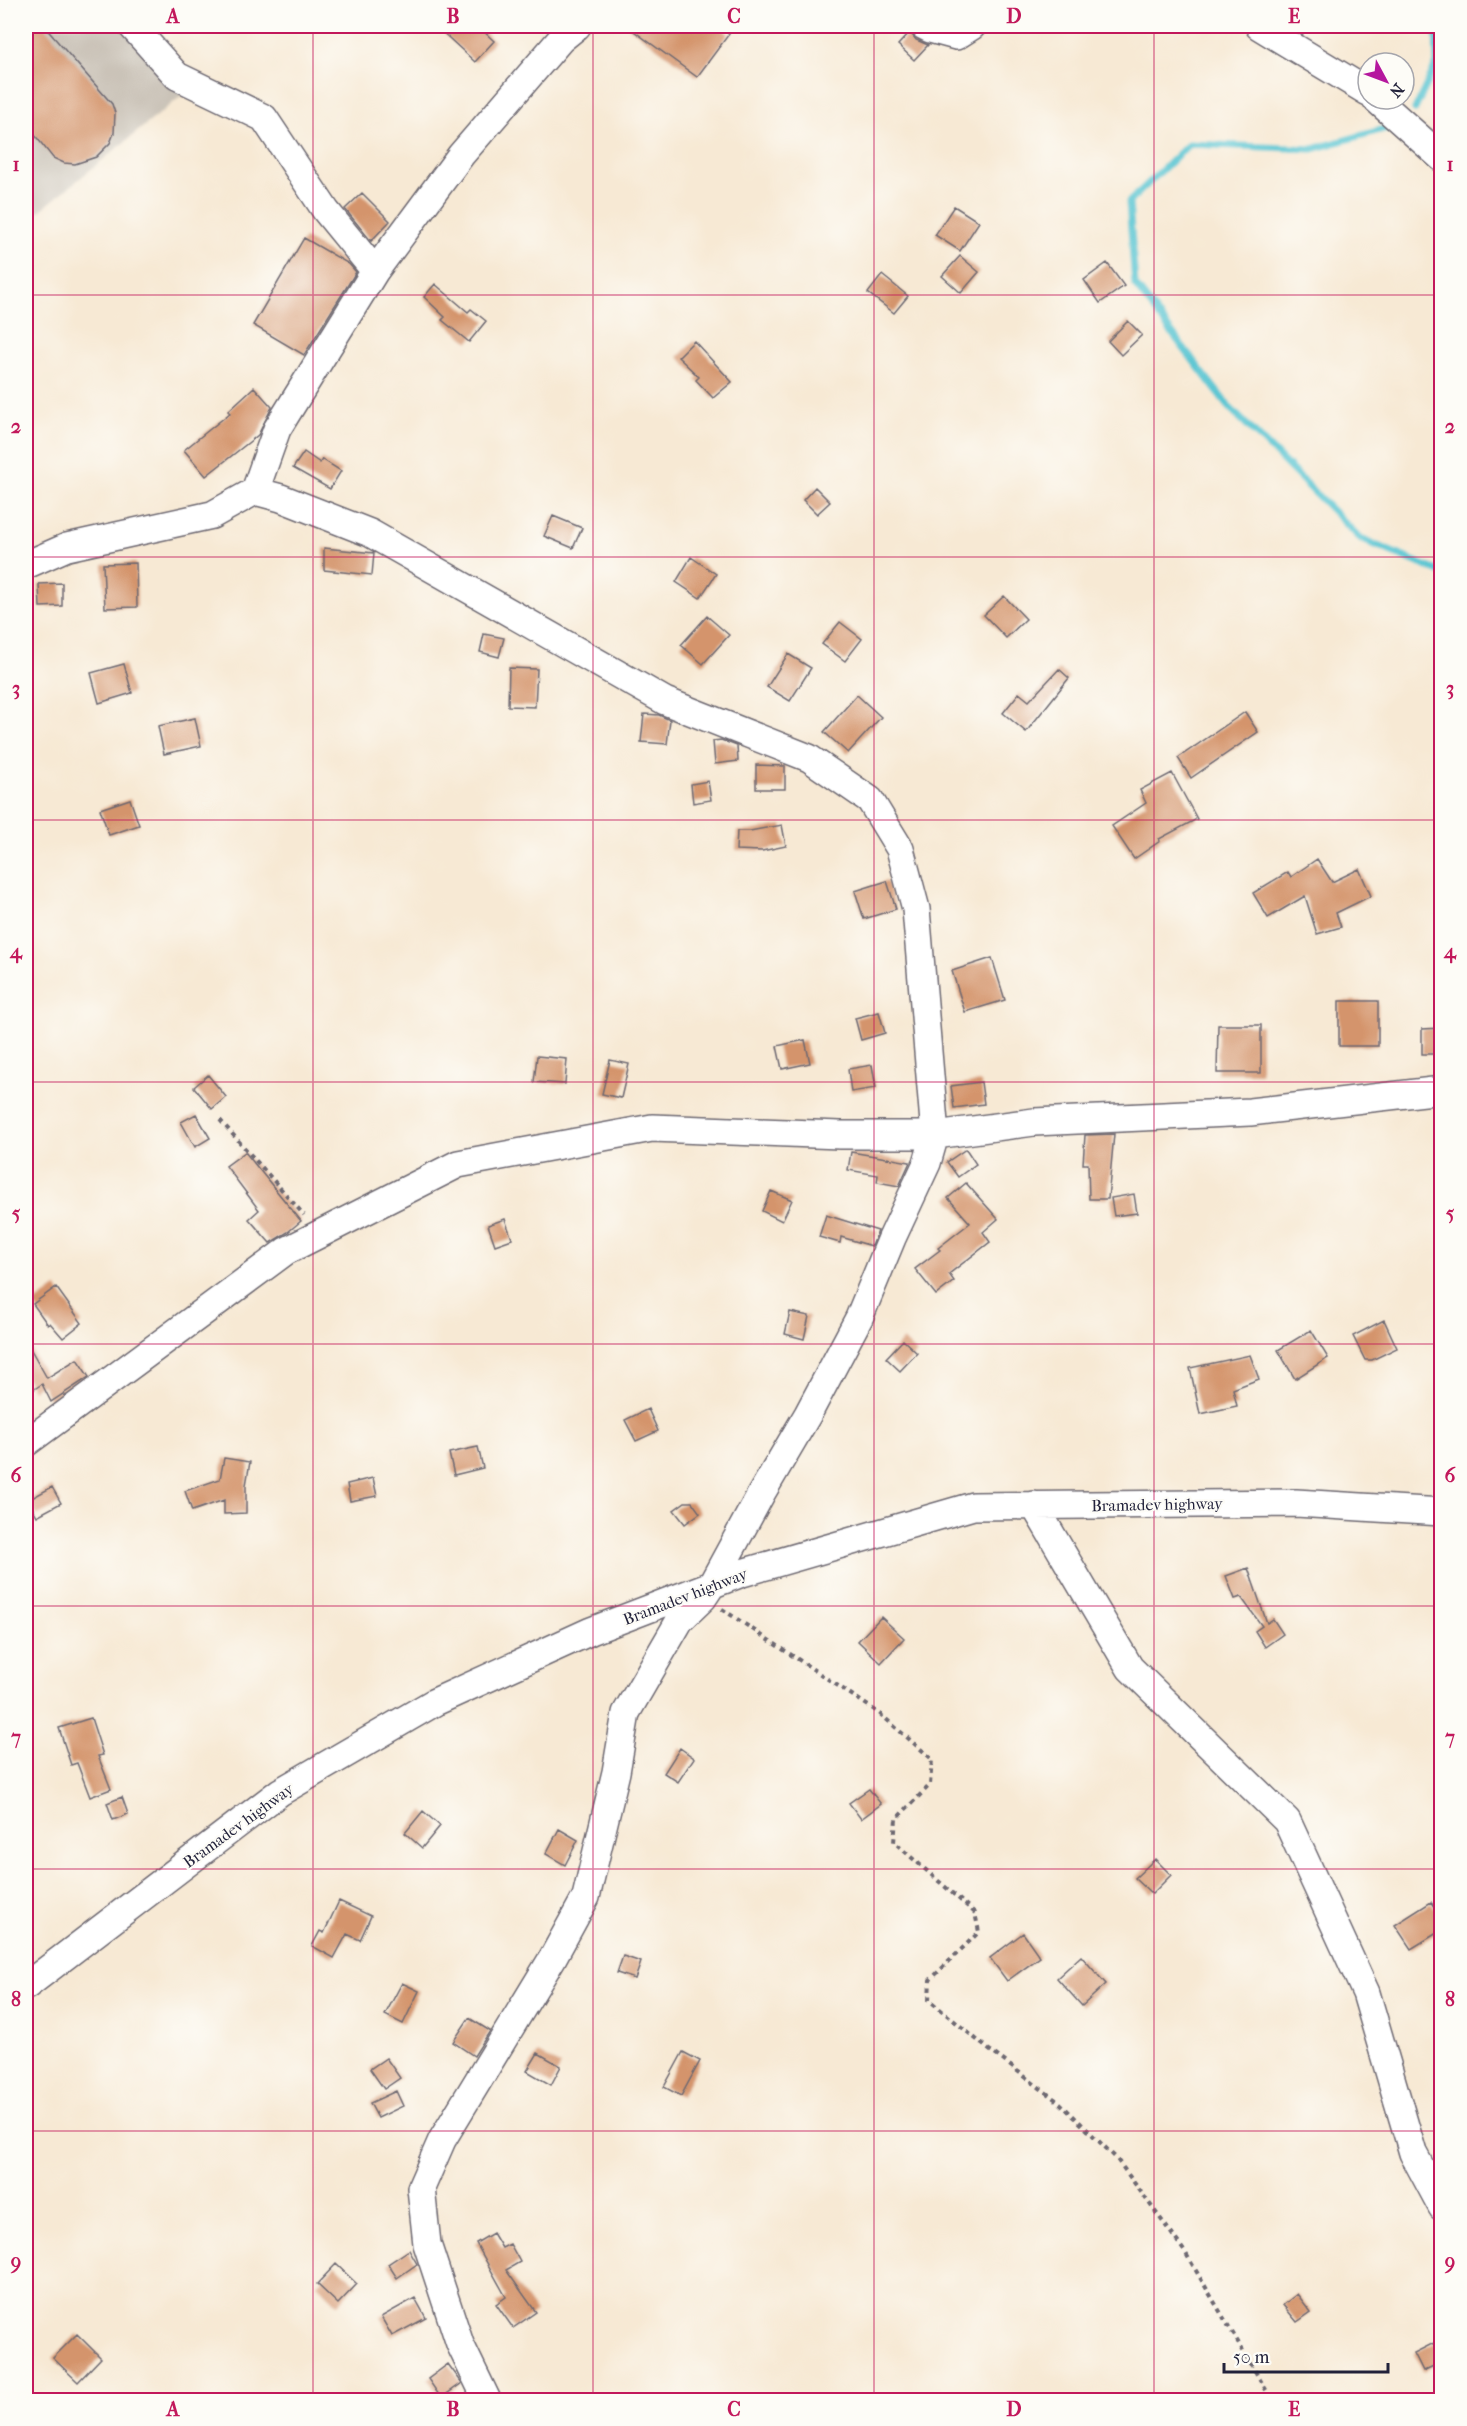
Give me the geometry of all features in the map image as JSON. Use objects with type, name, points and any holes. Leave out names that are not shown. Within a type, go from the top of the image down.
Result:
[{"type":"street","points":[[132,26],[177,76],[264,118],[326,211],[375,271]]},
{"type":"street","points":[[26,565],[68,547],[212,515],[255,490],[277,429],[375,271],[461,155],[561,39],[578,26]]},
{"type":"street","points":[[924,26],[956,36],[972,26]]},
{"type":"street","points":[[1259,26],[1356,85]]},
{"type":"street","points":[[1389,111],[1442,158]]},
{"type":"street","points":[[255,490],[370,533],[665,701],[809,758],[870,800],[900,849],[916,909],[935,1135],[927,1163],[892,1238],[859,1318],[808,1414],[707,1592],[680,1620],[626,1713],[616,1772],[586,1897],[552,1959],[442,2140],[421,2188],[428,2244],[460,2344],[487,2400]]},
{"type":"street","points":[[26,1443],[286,1251],[458,1164],[652,1128],[840,1136],[935,1135],[1034,1122],[1250,1112],[1442,1090]]},
{"type":"street","name":"Bramadev highway","points":[[26,1986],[280,1792],[435,1702],[591,1631],[707,1592],[742,1573],[973,1506],[1296,1503],[1442,1512]]},
{"type":"street","points":[[1034,1505],[1130,1668],[1287,1821],[1366,1993],[1413,2153],[1442,2207]]},
{"type":"path","points":[[220,1120],[321,1234]]},
{"type":"path","points":[[707,1592],[879,1713],[932,1758],[930,1785],[896,1819],[894,1842],[975,1913],[979,1932],[930,1980],[929,2000],[987,2049],[1060,2103],[1116,2157],[1185,2252],[1272,2400]]},
{"type":"shaded area","points":[[26,26],[125,26],[185,93],[26,222]]},
{"type":"building","points":[[26,26],[44,26],[112,104],[115,113],[114,133],[110,143],[96,157],[75,164],[64,163],[53,158],[26,124]]},
{"type":"building","points":[[436,26],[478,26],[494,41],[475,62]]},
{"type":"building","points":[[627,26],[719,26],[729,34],[697,77]]},
{"type":"building","points":[[910,32],[916,40],[928,45],[914,60],[898,45]]},
{"type":"building","points":[[362,193],[390,221],[371,241],[345,209]]},
{"type":"building","points":[[954,206],[979,222],[960,251],[935,235]]},
{"type":"building","points":[[304,238],[349,264],[356,272],[304,355],[253,325]]},
{"type":"building","points":[[960,256],[979,272],[961,293],[942,276]]},
{"type":"building","points":[[1107,263],[1124,286],[1100,303],[1084,280]]},
{"type":"building","points":[[882,275],[908,296],[894,313],[868,293]]},
{"type":"building","points":[[435,284],[468,312],[471,309],[486,321],[469,342],[442,320],[445,317],[424,297]]},
{"type":"building","points":[[1128,321],[1142,335],[1121,355],[1108,341]]},
{"type":"building","points":[[694,341],[732,382],[713,398],[696,380],[699,377],[678,357]]},
{"type":"building","points":[[254,387],[272,407],[258,435],[206,476],[184,450],[230,413],[228,411]]},
{"type":"building","points":[[304,452],[320,463],[322,459],[341,471],[330,489],[293,468]]},
{"type":"building","points":[[815,487],[830,502],[817,514],[803,500]]},
{"type":"building","points":[[553,516],[582,528],[573,548],[544,536]]},
{"type":"building","points":[[324,548],[374,553],[372,575],[324,570]]},
{"type":"building","points":[[691,557],[716,574],[700,598],[676,582]]},
{"type":"building","points":[[136,563],[137,607],[105,608],[103,564]]},
{"type":"building","points":[[62,583],[62,606],[40,607],[39,584]]},
{"type":"building","points":[[1004,596],[1026,619],[1006,638],[984,615]]},
{"type":"building","points":[[707,616],[729,635],[703,664],[681,645]]},
{"type":"building","points":[[840,622],[862,639],[845,661],[822,644]]},
{"type":"building","points":[[484,634],[504,638],[499,657],[480,652]]},
{"type":"building","points":[[788,654],[811,668],[790,701],[767,687]]},
{"type":"building","points":[[124,664],[132,693],[99,703],[91,673]]},
{"type":"building","points":[[509,668],[537,669],[535,707],[508,706]]},
{"type":"building","points":[[1059,669],[1069,678],[1026,732],[1003,713],[1019,693],[1029,701]]},
{"type":"building","points":[[857,695],[881,717],[848,753],[824,732]]},
{"type":"building","points":[[1245,712],[1258,732],[1191,778],[1178,758]]},
{"type":"building","points":[[644,714],[659,715],[670,720],[667,744],[641,742]]},
{"type":"building","points":[[195,718],[201,746],[164,754],[158,726]]},
{"type":"building","points":[[721,740],[737,746],[738,761],[715,764],[713,741]]},
{"type":"building","points":[[756,765],[785,766],[785,789],[756,789]]},
{"type":"building","points":[[1172,773],[1197,819],[1159,839],[1160,841],[1134,859],[1112,826],[1146,803],[1140,790]]},
{"type":"building","points":[[708,781],[711,800],[693,803],[691,784]]},
{"type":"building","points":[[130,799],[139,825],[109,835],[100,809]]},
{"type":"building","points":[[782,825],[786,846],[762,851],[736,850],[737,831]]},
{"type":"building","points":[[1317,859],[1332,882],[1359,869],[1371,896],[1336,913],[1341,927],[1317,934],[1305,896],[1268,918],[1253,893],[1288,872],[1291,877]]},
{"type":"building","points":[[887,881],[896,909],[864,919],[855,891]]},
{"type":"building","points":[[992,958],[1005,1000],[965,1012],[952,971]]},
{"type":"building","points":[[1339,1001],[1378,1001],[1378,1046],[1339,1046]]},
{"type":"building","points":[[879,1012],[885,1033],[861,1040],[855,1018]]},
{"type":"building","points":[[1218,1025],[1261,1025],[1261,1073],[1217,1073]]},
{"type":"building","points":[[1442,1028],[1442,1054],[1422,1054],[1422,1029]]},
{"type":"building","points":[[805,1040],[810,1063],[782,1069],[777,1046]]},
{"type":"building","points":[[537,1056],[567,1059],[565,1084],[534,1082]]},
{"type":"building","points":[[610,1060],[629,1064],[621,1098],[602,1094]]},
{"type":"building","points":[[872,1065],[876,1088],[851,1092],[848,1069]]},
{"type":"building","points":[[208,1075],[226,1097],[212,1109],[194,1087]]},
{"type":"building","points":[[981,1082],[984,1104],[954,1108],[951,1086]]},
{"type":"building","points":[[196,1114],[210,1138],[195,1147],[181,1122]]},
{"type":"building","points":[[1114,1134],[1108,1199],[1089,1199],[1088,1164],[1083,1164],[1085,1135]]},
{"type":"building","points":[[966,1149],[976,1164],[958,1177],[947,1162]]},
{"type":"building","points":[[245,1152],[301,1221],[270,1243],[249,1219],[259,1210],[226,1166]]},
{"type":"building","points":[[851,1152],[910,1162],[899,1186],[877,1182],[878,1175],[848,1170]]},
{"type":"building","points":[[966,1183],[998,1219],[983,1232],[990,1242],[949,1274],[954,1281],[936,1295],[915,1269],[970,1223],[948,1198]]},
{"type":"building","points":[[771,1191],[792,1200],[782,1221],[762,1211]]},
{"type":"building","points":[[1134,1194],[1137,1213],[1114,1216],[1111,1198]]},
{"type":"building","points":[[826,1215],[878,1231],[872,1246],[841,1237],[840,1243],[819,1237]]},
{"type":"building","points":[[505,1219],[512,1239],[495,1245],[488,1225]]},
{"type":"building","points":[[56,1287],[82,1323],[63,1338],[50,1323],[48,1325],[33,1304]]},
{"type":"building","points":[[790,1312],[809,1316],[804,1339],[785,1334]]},
{"type":"building","points":[[1384,1320],[1397,1348],[1372,1360],[1365,1360],[1353,1336]]},
{"type":"building","points":[[1311,1330],[1328,1358],[1295,1379],[1278,1350]]},
{"type":"building","points":[[903,1340],[917,1353],[900,1371],[886,1358]]},
{"type":"building","points":[[26,1341],[47,1378],[77,1359],[89,1377],[51,1402],[42,1384],[33,1390],[26,1378]]},
{"type":"building","points":[[1250,1355],[1259,1379],[1233,1389],[1237,1406],[1200,1414],[1190,1368]]},
{"type":"building","points":[[648,1409],[658,1431],[636,1441],[625,1420]]},
{"type":"building","points":[[478,1447],[483,1468],[454,1475],[449,1453]]},
{"type":"building","points":[[224,1458],[250,1462],[246,1485],[246,1513],[224,1514],[224,1500],[192,1511],[185,1491],[220,1479]]},
{"type":"building","points":[[373,1478],[377,1496],[350,1501],[347,1484]]},
{"type":"building","points":[[52,1487],[61,1503],[37,1516],[28,1500]]},
{"type":"building","points":[[685,1502],[692,1502],[700,1513],[685,1524],[674,1510]]},
{"type":"building","points":[[1248,1568],[1267,1623],[1273,1619],[1283,1634],[1265,1647],[1255,1631],[1262,1626],[1241,1597],[1235,1599],[1226,1576]]},
{"type":"building","points":[[881,1617],[904,1638],[881,1663],[858,1641]]},
{"type":"building","points":[[91,1718],[103,1755],[98,1756],[111,1789],[90,1797],[77,1763],[71,1765],[59,1728]]},
{"type":"building","points":[[680,1748],[694,1758],[678,1782],[664,1773]]},
{"type":"building","points":[[869,1789],[881,1804],[861,1819],[849,1803]]},
{"type":"building","points":[[122,1797],[128,1814],[113,1820],[107,1803]]},
{"type":"building","points":[[423,1811],[440,1826],[422,1848],[405,1833]]},
{"type":"building","points":[[559,1829],[578,1840],[565,1865],[546,1854]]},
{"type":"building","points":[[1155,1859],[1171,1875],[1152,1894],[1135,1878]]},
{"type":"building","points":[[339,1901],[371,1916],[360,1940],[347,1934],[334,1958],[312,1946],[320,1931],[324,1933]]},
{"type":"building","points":[[1431,1902],[1442,1920],[1442,1930],[1411,1949],[1395,1925]]},
{"type":"building","points":[[1023,1933],[1040,1957],[1007,1981],[990,1958]]},
{"type":"building","points":[[623,1956],[641,1962],[635,1979],[617,1973]]},
{"type":"building","points":[[1081,1956],[1106,1984],[1082,2006],[1057,1978]]},
{"type":"building","points":[[402,1983],[419,1991],[403,2024],[385,2015]]},
{"type":"building","points":[[469,2018],[490,2031],[474,2056],[453,2042]]},
{"type":"building","points":[[683,2052],[700,2061],[681,2096],[664,2087]]},
{"type":"building","points":[[538,2053],[561,2066],[551,2085],[527,2071]]},
{"type":"building","points":[[386,2058],[400,2078],[384,2089],[370,2069]]},
{"type":"building","points":[[396,2091],[403,2106],[378,2118],[370,2103]]},
{"type":"building","points":[[493,2233],[502,2248],[510,2244],[520,2262],[506,2270],[536,2312],[513,2328],[496,2304],[506,2297],[476,2243]]},
{"type":"building","points":[[409,2250],[417,2264],[397,2278],[388,2264]]},
{"type":"building","points":[[336,2264],[357,2284],[338,2304],[317,2284]]},
{"type":"building","points":[[1297,2294],[1311,2312],[1297,2322],[1283,2305]]},
{"type":"building","points":[[415,2298],[426,2318],[392,2336],[381,2317]]},
{"type":"building","points":[[77,2334],[101,2358],[78,2382],[53,2358]]},
{"type":"building","points":[[1442,2339],[1442,2362],[1423,2371],[1414,2353]]},
{"type":"building","points":[[448,2364],[462,2383],[441,2398],[428,2379]]},
{"type":"waterway","points":[[1416,107],[1437,63],[1436,26]]},
{"type":"waterway","points":[[1391,127],[1313,149],[1189,144],[1129,202],[1135,285],[1229,407],[1361,539],[1442,573]]}]
